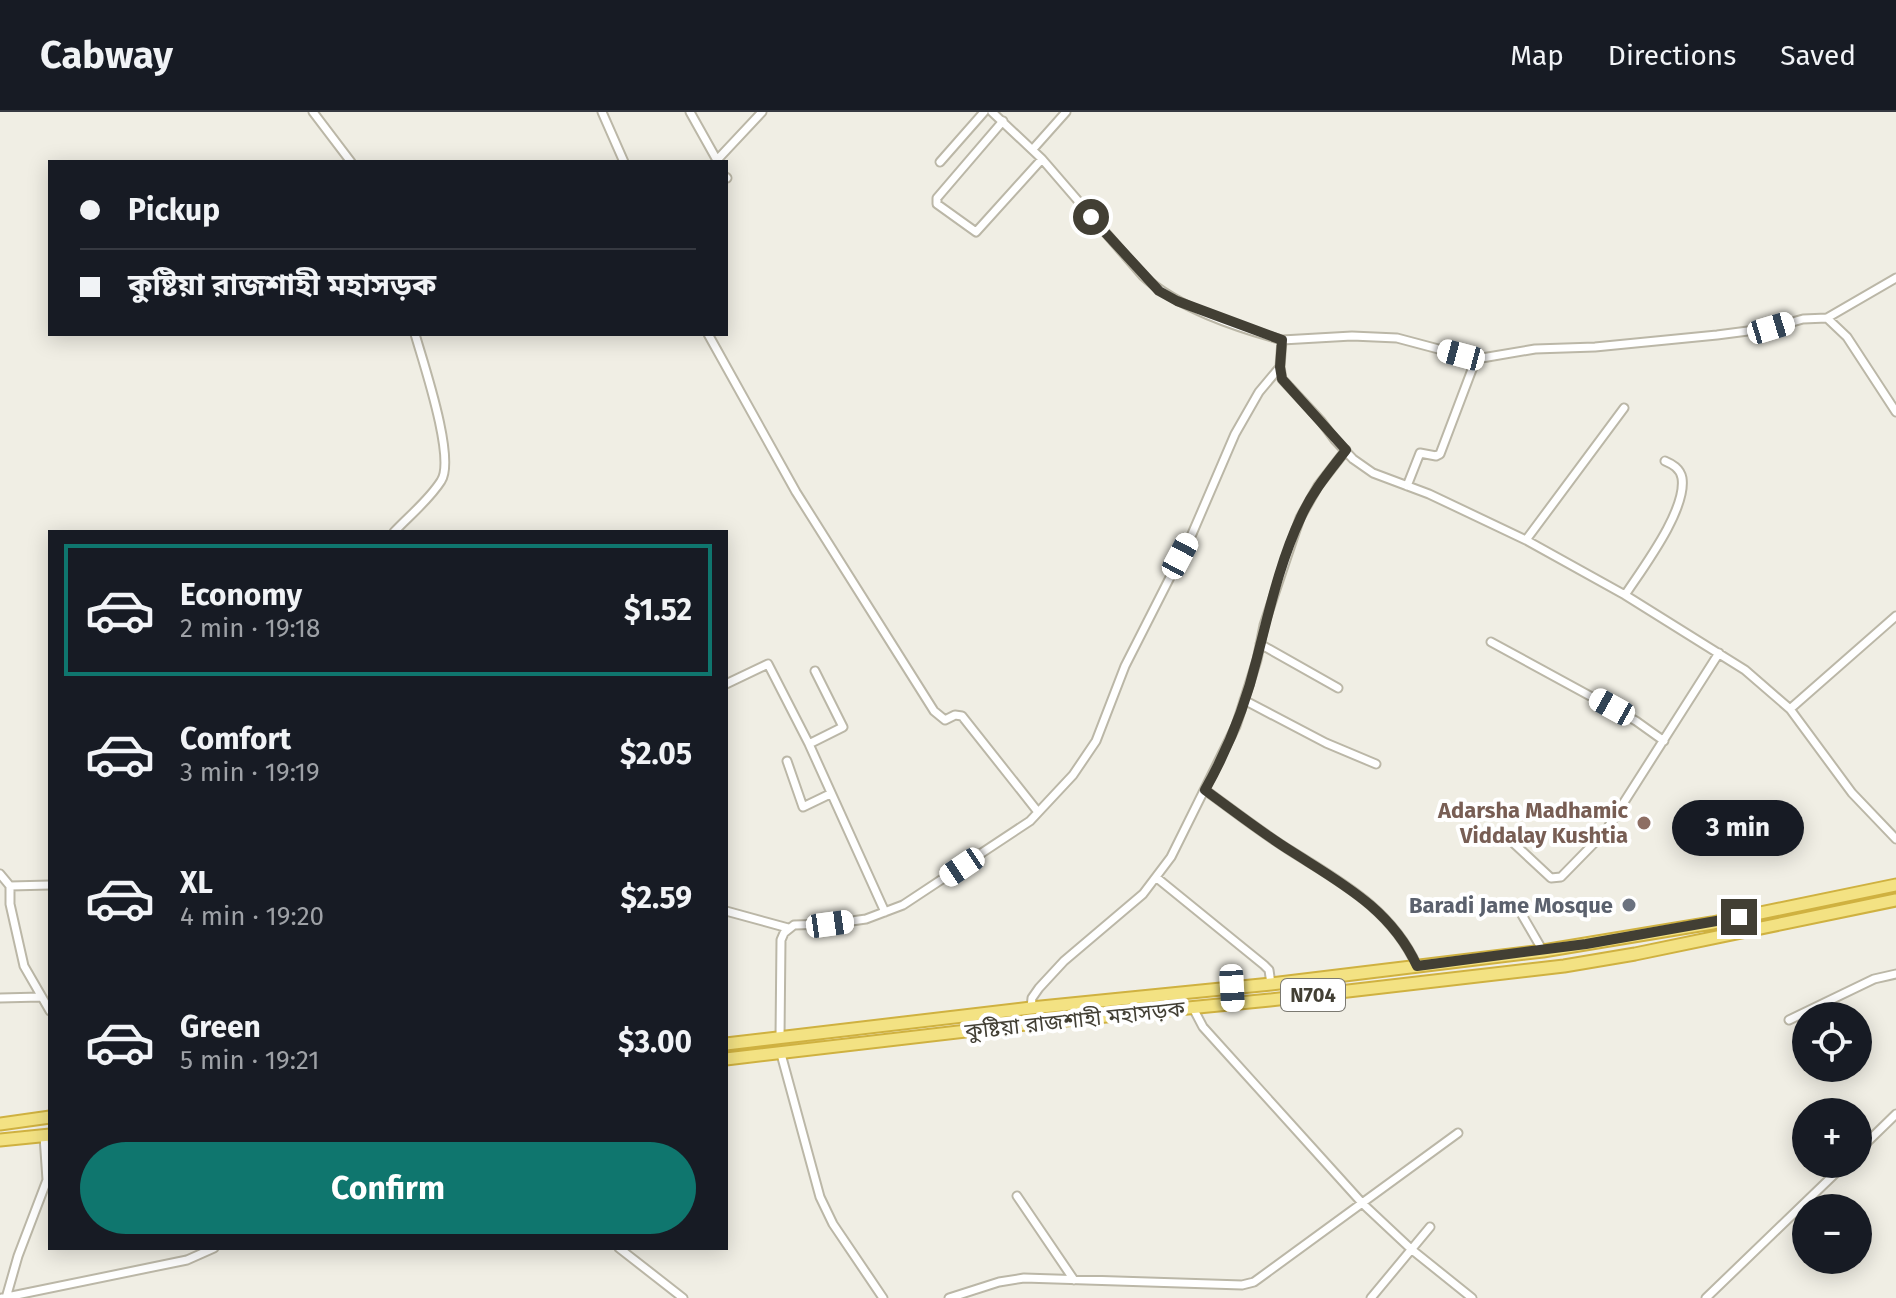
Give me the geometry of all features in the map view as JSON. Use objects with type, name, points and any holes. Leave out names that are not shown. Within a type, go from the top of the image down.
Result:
[{"type":"highway","name":"কুষ্টিয়া রাজশাহী মহাসড়ক","points":[[728,1044],[1543,951],[1712,923],[1896,885]]},
{"type":"highway","points":[[1845,895],[1846,909]]},
{"type":"highway","name":"কুষ্টিয়া রাজশাহী মহাসড়ক","points":[[728,1059],[1564,966],[1896,900]]},
{"type":"highway","points":[[1564,948],[1564,966]]},
{"type":"highway","points":[[1232,988],[1233,1004]]},
{"type":"highway","points":[[742,1042],[744,1057]]},
{"type":"highway","points":[[47,1136],[6,1140],[5,1123],[48,1117]]},
{"type":"street","points":[[313,112],[349,160]]},
{"type":"street","points":[[602,112],[623,160]]},
{"type":"street","points":[[690,112],[716,160]]},
{"type":"street","points":[[718,160],[762,112]]},
{"type":"street","points":[[940,162],[984,112]]},
{"type":"street","points":[[992,112],[1033,149],[1159,291],[1177,301],[1282,340],[1379,336],[1476,359],[1535,349],[1595,347],[1717,335],[1771,328],[1803,319],[1827,318],[1896,278]]},
{"type":"street","points":[[1033,149],[1066,112]]},
{"type":"street","points":[[1003,121],[937,198],[937,204],[976,232],[1042,159]]},
{"type":"street","points":[[1827,318],[1847,337],[1896,412]]},
{"type":"street","points":[[396,530],[441,482],[446,471],[436,408],[416,336]]},
{"type":"street","points":[[709,336],[796,492],[934,711],[945,720],[955,715],[962,716],[1038,812]]},
{"type":"street","points":[[1282,340],[1282,379],[1346,450],[1373,473],[1526,540],[1625,595],[1745,670],[1790,709],[1852,793],[1896,839]]},
{"type":"street","points":[[1407,486],[1420,453],[1440,454],[1476,359]]},
{"type":"street","points":[[780,1037],[781,940],[788,928],[866,919],[903,905],[945,879],[1038,812],[1073,775],[1096,741],[1125,666],[1192,534],[1235,434],[1259,392],[1280,367]]},
{"type":"street","points":[[1526,540],[1624,408]]},
{"type":"street","points":[[1031,1008],[1032,998],[1047,979],[1134,902],[1157,878],[1171,857],[1236,726],[1264,625],[1300,518],[1318,486],[1346,450]]},
{"type":"street","points":[[1625,595],[1667,530],[1680,496],[1682,478],[1675,466],[1665,461]]},
{"type":"street","points":[[1790,709],[1896,616]]},
{"type":"street","points":[[1491,642],[1636,721],[1664,741]]},
{"type":"street","points":[[1260,644],[1338,688]]},
{"type":"street","points":[[1508,838],[1551,878],[1561,877],[1605,832],[1719,653]]},
{"type":"street","points":[[728,683],[768,664],[809,744],[885,912]]},
{"type":"street","points":[[809,744],[843,727],[815,671]]},
{"type":"street","points":[[1244,700],[1326,743],[1376,764]]},
{"type":"street","points":[[787,761],[801,806],[805,807],[830,794]]},
{"type":"street","points":[[1205,790],[1291,851],[1347,885],[1377,911],[1408,945],[1417,966]]},
{"type":"street","points":[[0,874],[10,886],[14,928],[24,966],[48,1008]]},
{"type":"street","points":[[1157,878],[1264,965],[1269,970],[1271,984]]},
{"type":"street","points":[[10,886],[48,885]]},
{"type":"street","points":[[1518,908],[1543,951]]},
{"type":"street","points":[[728,912],[788,928]]},
{"type":"street","points":[[1789,1020],[1874,979],[1896,974]]},
{"type":"street","points":[[0,998],[41,997]]},
{"type":"street","points":[[1193,1008],[1203,1027],[1363,1204],[1411,1249],[1472,1298]]},
{"type":"street","points":[[781,1054],[820,1197],[833,1224],[883,1298]]},
{"type":"street","points":[[1872,1139],[1895,1118]]},
{"type":"street","points":[[949,1298],[999,1282],[1024,1278],[1242,1285],[1254,1282],[1458,1133]]},
{"type":"street","points":[[47,1136],[47,1180],[5,1298],[187,1260],[210,1250]]},
{"type":"street","points":[[1706,1298],[1830,1178]]},
{"type":"street","points":[[1017,1196],[1074,1280]]},
{"type":"street","points":[[1371,1298],[1430,1227]]},
{"type":"street","points":[[622,1250],[683,1298]]},
{"type":"place","name":"Adarsha Madhamic Viddalay Kushtia","points":[[1644,823]]},
{"type":"place","name":"Baradi Jame Mosque","points":[[1629,905]]},
{"type":"route","points":[[1091,217],[1159,291],[1177,301],[1282,340],[1282,379],[1346,450],[1318,486],[1300,518],[1264,625],[1257,660],[1236,726],[1205,790],[1291,851],[1347,885],[1377,911],[1408,945],[1417,966],[1543,951],[1739,917]]}]
